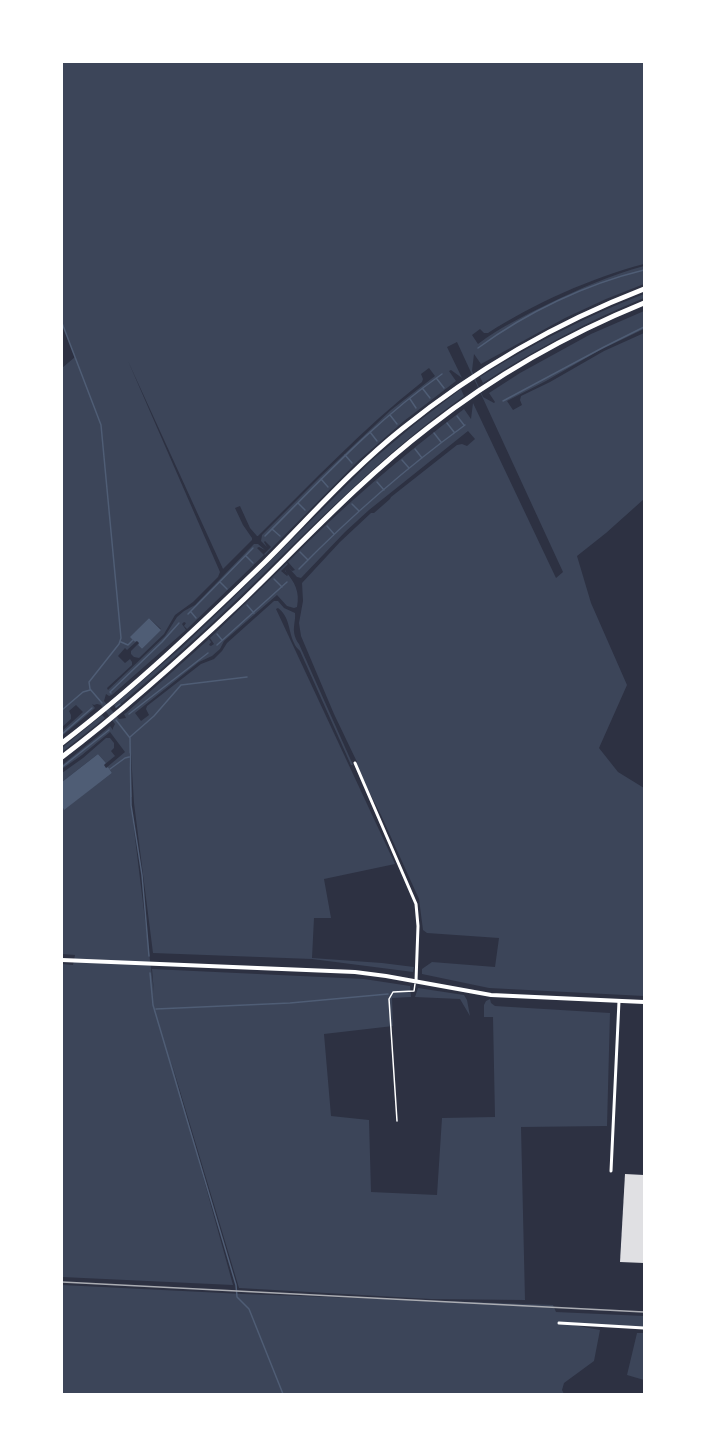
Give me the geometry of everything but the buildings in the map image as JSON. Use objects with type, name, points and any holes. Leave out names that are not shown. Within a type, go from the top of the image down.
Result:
[{"type":"highway","points":[[62,743],[160,661],[376,452],[420,415],[473,376],[551,330],[645,290]]},
{"type":"highway","points":[[62,757],[180,658],[240,603],[326,518],[429,427],[471,396],[526,361],[575,334],[645,303]]},
{"type":"main road","points":[[62,960],[334,970],[386,976],[491,994],[645,1002]]},
{"type":"street","points":[[355,763],[416,904],[418,926],[416,981]]},
{"type":"street","points":[[611,1171],[619,1001]]},
{"type":"street","points":[[559,1323],[645,1328]]},
{"type":"lane","points":[[397,1121],[389,999],[393,992],[414,991],[416,981]]},
{"type":"shaded area","points":[[62,62],[644,62],[644,264],[564,292],[488,333],[480,329],[472,335],[478,344],[513,322],[562,297],[644,266],[644,284],[565,318],[481,364],[474,354],[472,371],[483,397],[494,403],[489,393],[520,373],[591,334],[644,311],[644,329],[600,350],[507,401],[513,410],[522,405],[521,396],[604,351],[644,333],[644,499],[577,556],[591,603],[627,685],[599,748],[618,772],[644,788],[644,996],[489,988],[422,974],[422,969],[432,962],[495,967],[499,938],[427,933],[423,930],[419,899],[355,764],[357,762],[301,636],[299,623],[303,601],[302,583],[371,513],[374,513],[457,445],[467,446],[475,439],[468,431],[369,510],[301,578],[297,577],[288,567],[292,571],[295,570],[288,562],[351,502],[464,409],[471,419],[473,403],[556,578],[563,572],[457,342],[447,347],[462,378],[451,370],[449,371],[456,381],[404,421],[358,461],[265,555],[271,547],[265,541],[267,547],[261,541],[262,535],[391,410],[435,376],[429,368],[421,374],[422,382],[358,437],[258,536],[250,528],[240,506],[235,508],[252,540],[223,569],[128,361],[220,572],[218,577],[193,602],[175,615],[164,634],[139,658],[134,657],[131,651],[139,643],[142,649],[161,629],[149,618],[131,637],[135,642],[137,641],[127,650],[125,648],[118,656],[125,663],[130,659],[132,665],[107,688],[108,690],[165,636],[177,617],[195,605],[254,544],[258,544],[265,550],[257,548],[264,555],[187,629],[184,622],[182,624],[186,630],[112,695],[106,694],[104,701],[119,719],[126,718],[124,714],[209,639],[211,642],[209,645],[214,644],[210,638],[287,563],[281,571],[287,576],[287,573],[296,588],[297,607],[287,606],[277,595],[224,641],[220,649],[212,656],[199,662],[135,713],[141,721],[149,715],[147,706],[201,664],[214,659],[227,643],[274,601],[278,601],[284,608],[295,613],[296,639],[353,765],[351,765],[300,651],[294,644],[285,615],[278,608],[276,609],[395,864],[324,879],[331,918],[314,918],[312,958],[414,967],[413,972],[312,959],[153,953],[134,803],[131,754],[129,753],[131,805],[154,993],[152,969],[364,979],[410,986],[411,997],[392,998],[393,1026],[324,1034],[331,1116],[369,1120],[371,1192],[437,1195],[442,1118],[495,1117],[493,1017],[484,1017],[486,1001],[490,999],[495,1006],[610,1013],[607,1126],[521,1127],[525,1300],[431,1299],[239,1288],[171,1061],[233,1285],[62,1277],[62,964],[73,965],[75,955],[62,954],[62,806],[64,809],[112,773],[108,767],[106,768],[125,752],[110,732],[62,769],[62,765],[110,726],[113,730],[115,724],[101,705],[92,704],[95,708],[62,736],[62,731],[83,712],[76,705],[69,711],[71,719],[62,727],[62,368],[75,357],[62,324]]},
{"type":"shaded area","points":[[644,294],[644,298],[562,337],[483,383],[480,377],[520,353],[581,321]]},
{"type":"shaded area","points":[[461,389],[464,396],[379,464],[217,619],[116,708],[114,705],[182,647],[371,461]]},
{"type":"shaded area","points":[[149,618],[161,630],[142,649],[137,641],[135,642],[130,637]]},
{"type":"shaded area","points":[[102,715],[105,718],[62,752],[62,748]]},
{"type":"shaded area","points":[[106,738],[110,738],[114,743],[111,751],[115,756],[104,765],[106,763],[98,754],[62,782],[62,773]]},
{"type":"shaded area","points":[[98,754],[106,763],[104,765],[106,768],[108,767],[112,773],[64,810],[62,782]]},
{"type":"shaded area","points":[[418,988],[464,995],[470,1016],[460,999],[415,997]]},
{"type":"shaded area","points":[[62,1285],[553,1305],[556,1312],[644,1316],[644,1328],[567,1324],[600,1330],[594,1361],[564,1383],[562,1390],[564,1394],[62,1394]]},
{"type":"shaded area","points":[[637,1333],[644,1333],[644,1380],[627,1375]]},
{"type":"waterway","points":[[478,348],[537,311],[579,291],[644,270]]},
{"type":"waterway","points":[[62,323],[101,425],[121,638],[119,644],[89,682],[90,689],[102,703]]},
{"type":"waterway","points":[[503,401],[644,327]]},
{"type":"waterway","points":[[265,536],[372,430],[442,374]]},
{"type":"waterway","points":[[437,379],[444,388]]},
{"type":"waterway","points":[[423,389],[430,398]]},
{"type":"waterway","points":[[410,399],[416,408]]},
{"type":"waterway","points":[[390,415],[397,424]]},
{"type":"waterway","points":[[457,416],[464,425]]},
{"type":"waterway","points":[[447,423],[454,432]]},
{"type":"waterway","points":[[299,569],[379,494],[465,425]]},
{"type":"waterway","points":[[370,432],[377,441]]},
{"type":"waterway","points":[[434,433],[441,442]]},
{"type":"waterway","points":[[415,449],[422,458]]},
{"type":"waterway","points":[[345,455],[352,463]]},
{"type":"waterway","points":[[402,460],[409,468]]},
{"type":"waterway","points":[[321,479],[328,487]]},
{"type":"waterway","points":[[377,482],[384,490]]},
{"type":"waterway","points":[[298,503],[305,510]]},
{"type":"waterway","points":[[352,504],[359,511]]},
{"type":"waterway","points":[[327,526],[334,534]]},
{"type":"waterway","points":[[272,529],[280,536]]},
{"type":"waterway","points":[[188,614],[253,548]]},
{"type":"waterway","points":[[300,552],[308,560]]},
{"type":"waterway","points":[[246,556],[253,563]]},
{"type":"waterway","points":[[274,579],[282,587]]},
{"type":"waterway","points":[[220,582],[227,589]]},
{"type":"waterway","points":[[217,645],[287,582]]},
{"type":"waterway","points":[[247,605],[254,613]]},
{"type":"waterway","points":[[191,612],[196,618]]},
{"type":"waterway","points":[[111,693],[179,623]]},
{"type":"waterway","points":[[217,634],[222,640]]},
{"type":"waterway","points":[[121,642],[128,645],[133,640]]},
{"type":"waterway","points":[[129,714],[208,653]]},
{"type":"waterway","points":[[130,737],[154,716],[181,685],[247,677]]},
{"type":"waterway","points":[[62,710],[83,692],[90,690]]},
{"type":"waterway","points":[[116,707],[120,704]]},
{"type":"waterway","points":[[62,734],[92,708]]},
{"type":"waterway","points":[[116,720],[130,738],[131,805],[142,875],[149,956]]},
{"type":"waterway","points":[[62,767],[109,730]]},
{"type":"waterway","points":[[110,769],[129,757]]},
{"type":"waterway","points":[[150,973],[153,1005],[236,1285],[237,1297],[249,1309],[283,1394]]},
{"type":"waterway","points":[[156,1009],[290,1003],[388,994]]},
{"type":"railway","points":[[62,1282],[644,1312]]}]
